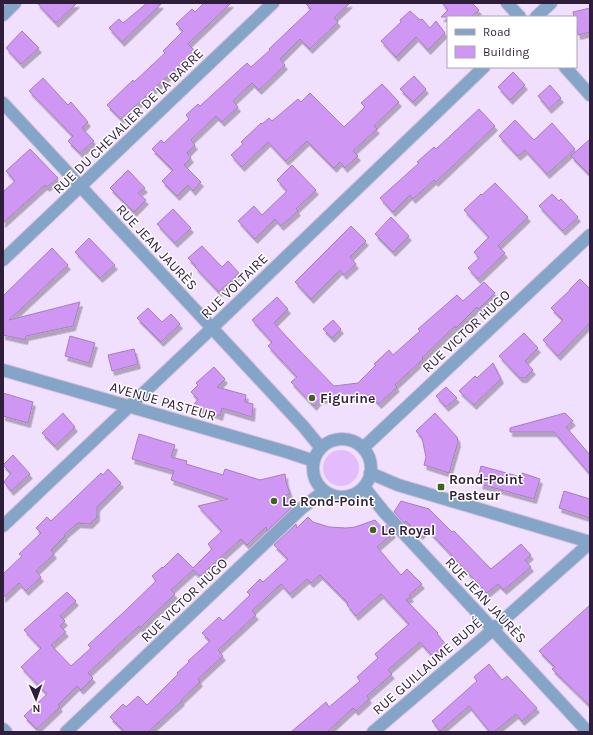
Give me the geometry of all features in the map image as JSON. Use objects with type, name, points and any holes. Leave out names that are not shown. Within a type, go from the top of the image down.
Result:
[{"type":"street","points":[[3,15],[15,3]]},
{"type":"street","name":"RUE DU CHEVALIER DE LA BARRE","points":[[3,260],[273,3]]},
{"type":"street","points":[[507,3],[519,16]]},
{"type":"street","points":[[537,16],[551,3]]},
{"type":"street","name":"RUE VOLTAIRE","points":[[3,526],[483,68]]},
{"type":"street","points":[[566,68],[590,96]]},
{"type":"street","name":"RUE JEAN JAURÈS","points":[[3,103],[303,426],[321,448]]},
{"type":"street","name":"RUE VICTOR HUGO","points":[[363,448],[590,235]]},
{"type":"street","name":"AVENUE PASTEUR","points":[[3,370],[314,461]]},
{"type":"street","points":[[337,440],[351,441],[363,448],[368,455],[371,464],[370,474],[364,487],[357,493],[340,497],[331,495],[318,485],[314,477],[313,469],[314,461],[321,448],[329,442],[337,440]]},
{"type":"street","points":[[370,474],[398,485],[590,543]]},
{"type":"street","name":"RUE JEAN JAURÈS","points":[[364,487],[384,512],[588,732]]},
{"type":"street","name":"RUE VICTOR HUGO","points":[[66,732],[302,508],[324,491]]},
{"type":"street","name":"RUE GUILLAUME BUDÉ","points":[[373,732],[590,543]]},
{"type":"street","points":[[3,729],[6,732]]},
{"type":"shaded area","points":[[345,450],[354,455],[358,461],[358,475],[354,481],[345,486],[337,486],[328,481],[324,475],[323,464],[328,455],[334,451]]},
{"type":"building","points":[[37,3],[77,3],[56,23]]},
{"type":"building","points":[[147,3],[161,4],[122,42],[109,28],[119,19],[123,23]]},
{"type":"building","points":[[204,3],[231,3],[188,44],[195,51],[121,119],[107,105],[133,80],[134,82],[165,53],[163,51],[183,31],[176,24],[192,9],[195,12]]},
{"type":"building","points":[[305,3],[350,3],[334,18],[338,22],[310,49],[300,39],[280,59],[285,65],[259,90],[252,83],[233,101],[238,107],[222,122],[216,116],[191,140],[195,145],[187,153],[191,158],[184,165],[201,182],[193,191],[188,185],[177,196],[162,181],[173,170],[152,149],[161,140],[164,143],[189,119],[186,115],[198,104],[200,106],[247,63],[251,67],[270,50],[269,49],[311,9]]},
{"type":"building","points":[[442,3],[472,3],[479,10],[472,16],[441,17],[448,10]]},
{"type":"building","points":[[590,8],[590,32],[578,35],[577,16],[574,16],[573,12]]},
{"type":"building","points":[[410,11],[420,20],[422,19],[430,28],[436,21],[445,33],[428,50],[416,37],[396,57],[381,41]]},
{"type":"building","points":[[22,31],[39,48],[21,64],[6,48]]},
{"type":"building","points":[[513,72],[525,85],[510,100],[498,87]]},
{"type":"building","points":[[414,76],[426,89],[413,102],[400,89]]},
{"type":"building","points":[[43,78],[68,105],[71,102],[88,122],[82,128],[94,141],[80,153],[68,141],[73,136],[29,91]]},
{"type":"building","points":[[382,84],[399,102],[374,126],[377,129],[353,151],[358,156],[345,168],[340,162],[334,168],[307,141],[286,161],[268,142],[242,167],[231,155],[243,144],[241,142],[261,123],[262,124],[269,118],[272,121],[298,99],[301,102],[310,93],[344,127],[365,107],[361,103]]},
{"type":"building","points":[[550,85],[561,98],[549,109],[538,96]]},
{"type":"building","points":[[479,109],[495,126],[436,182],[434,180],[413,199],[410,195],[393,212],[380,198],[419,163],[417,162],[434,147],[436,149]]},
{"type":"building","points":[[515,120],[534,140],[552,123],[575,149],[547,174],[525,150],[518,156],[499,136]]},
{"type":"building","points":[[590,139],[590,175],[571,156]]},
{"type":"building","points":[[30,149],[58,178],[47,187],[45,185],[3,223],[3,192],[15,181],[6,171]]},
{"type":"building","points":[[292,165],[316,190],[296,209],[298,211],[281,226],[275,219],[255,239],[238,221],[254,206],[262,215],[287,191],[277,180]]},
{"type":"building","points":[[128,170],[145,188],[138,193],[146,200],[134,212],[110,188]]},
{"type":"building","points":[[495,183],[528,217],[498,246],[505,253],[478,279],[468,268],[479,258],[474,252],[489,237],[464,210]]},
{"type":"building","points":[[552,194],[559,201],[561,199],[578,217],[563,231],[539,206]]},
{"type":"building","points":[[173,209],[191,228],[175,243],[157,224]]},
{"type":"building","points":[[391,217],[409,236],[393,252],[375,234]]},
{"type":"building","points":[[351,226],[366,241],[350,257],[356,264],[344,275],[340,270],[311,299],[295,282]]},
{"type":"building","points":[[89,238],[115,265],[100,278],[75,252]]},
{"type":"building","points":[[202,246],[222,267],[228,261],[239,273],[219,292],[188,258]]},
{"type":"building","points":[[52,248],[68,265],[9,320],[80,302],[73,326],[26,336],[25,340],[3,335],[3,296]]},
{"type":"building","points":[[580,279],[590,289],[590,323],[558,356],[543,340],[563,320],[551,308]]},
{"type":"building","points":[[484,282],[495,293],[479,309],[477,307],[456,328],[455,326],[395,385],[397,387],[379,404],[370,395],[320,399],[314,406],[291,382],[297,377],[268,346],[272,342],[252,320],[277,297],[288,309],[274,323],[300,351],[334,386],[358,383],[376,365],[374,364],[389,350],[393,355],[420,331],[418,329],[457,295],[463,301]]},
{"type":"building","points":[[148,308],[162,322],[171,314],[180,324],[161,342],[137,318]]},
{"type":"building","points":[[333,320],[341,329],[332,338],[323,329]]},
{"type":"building","points":[[524,333],[538,348],[525,361],[533,370],[525,378],[520,378],[499,356]]},
{"type":"building","points":[[70,336],[95,343],[89,363],[65,356]]},
{"type":"building","points":[[134,349],[138,364],[112,371],[108,355]]},
{"type":"building","points":[[493,363],[501,379],[474,405],[459,391],[475,376],[477,378]]},
{"type":"building","points":[[214,367],[225,379],[217,387],[246,395],[245,402],[253,404],[252,417],[222,408],[220,416],[193,406],[198,399],[191,392],[198,385],[196,383]]},
{"type":"building","points":[[446,387],[457,398],[446,407],[436,396]]},
{"type":"building","points":[[3,393],[33,402],[28,423],[3,416]]},
{"type":"building","points":[[63,413],[75,427],[55,446],[42,433]]},
{"type":"building","points":[[435,413],[457,437],[458,442],[449,473],[424,465],[426,457],[422,438],[416,431]]},
{"type":"building","points":[[565,413],[573,421],[566,427],[590,455],[590,474],[554,432],[510,432],[510,428]]},
{"type":"building","points":[[139,434],[175,445],[171,457],[187,461],[186,464],[223,475],[225,469],[260,480],[285,474],[290,494],[286,495],[291,508],[267,531],[266,527],[247,545],[241,539],[200,576],[193,570],[171,590],[175,594],[140,628],[139,626],[88,673],[93,678],[81,690],[77,686],[58,705],[60,707],[37,729],[24,716],[47,694],[21,667],[41,648],[24,630],[67,592],[76,601],[60,616],[65,621],[60,626],[66,632],[51,645],[71,666],[91,648],[88,645],[156,581],[152,576],[162,567],[163,568],[178,553],[193,568],[212,549],[208,544],[222,531],[198,506],[228,499],[171,480],[174,471],[132,459]]},
{"type":"building","points":[[13,455],[30,474],[11,491],[4,482],[11,473],[3,465]]},
{"type":"building","points":[[481,466],[521,477],[522,473],[540,479],[534,499],[480,484],[482,479],[478,478]]},
{"type":"building","points":[[108,469],[121,483],[97,507],[97,517],[90,524],[78,523],[64,535],[65,536],[51,550],[54,554],[36,571],[41,577],[26,591],[19,583],[3,598],[3,574],[22,556],[19,554],[41,533],[36,528],[47,517],[51,521],[101,473],[103,475]]},
{"type":"building","points":[[564,491],[590,499],[590,518],[559,508]]},
{"type":"building","points":[[401,501],[429,509],[452,532],[454,531],[491,569],[521,544],[531,555],[525,560],[531,567],[504,590],[498,584],[487,593],[427,529],[420,535],[406,521],[404,523],[394,512]]},
{"type":"building","points":[[308,517],[313,522],[329,527],[355,527],[375,520],[383,529],[386,525],[393,533],[377,547],[401,575],[407,569],[422,584],[409,595],[411,597],[406,600],[438,633],[437,634],[447,646],[434,658],[420,642],[388,670],[392,674],[367,696],[369,699],[356,711],[353,708],[327,732],[291,732],[326,702],[329,707],[360,681],[357,677],[378,658],[375,654],[409,624],[381,594],[356,616],[347,605],[348,603],[320,575],[311,583],[307,579],[290,594],[281,584],[252,611],[256,615],[218,650],[223,656],[198,679],[200,682],[181,700],[182,701],[148,732],[125,732],[110,717],[123,704],[126,707],[138,696],[147,705],[178,674],[177,673],[189,662],[188,661],[210,641],[202,633],[219,617],[223,621],[250,595],[247,592],[260,579],[263,582],[288,559],[274,545],[296,524],[297,528]]},
{"type":"building","points":[[590,605],[590,706],[552,669],[555,667],[539,651]]},
{"type":"building","points":[[489,664],[502,680],[507,676],[537,708],[522,721],[516,714],[494,732],[490,732],[469,706],[440,731],[432,721],[477,681],[474,677]]},
{"type":"place","name":"Figurine","points":[[312,398]]},
{"type":"place","name":"Rond-Point Pasteur","points":[[441,487]]},
{"type":"place","name":"Le Rond-Point","points":[[274,501]]},
{"type":"place","name":"Le Royal","points":[[373,530]]}]
